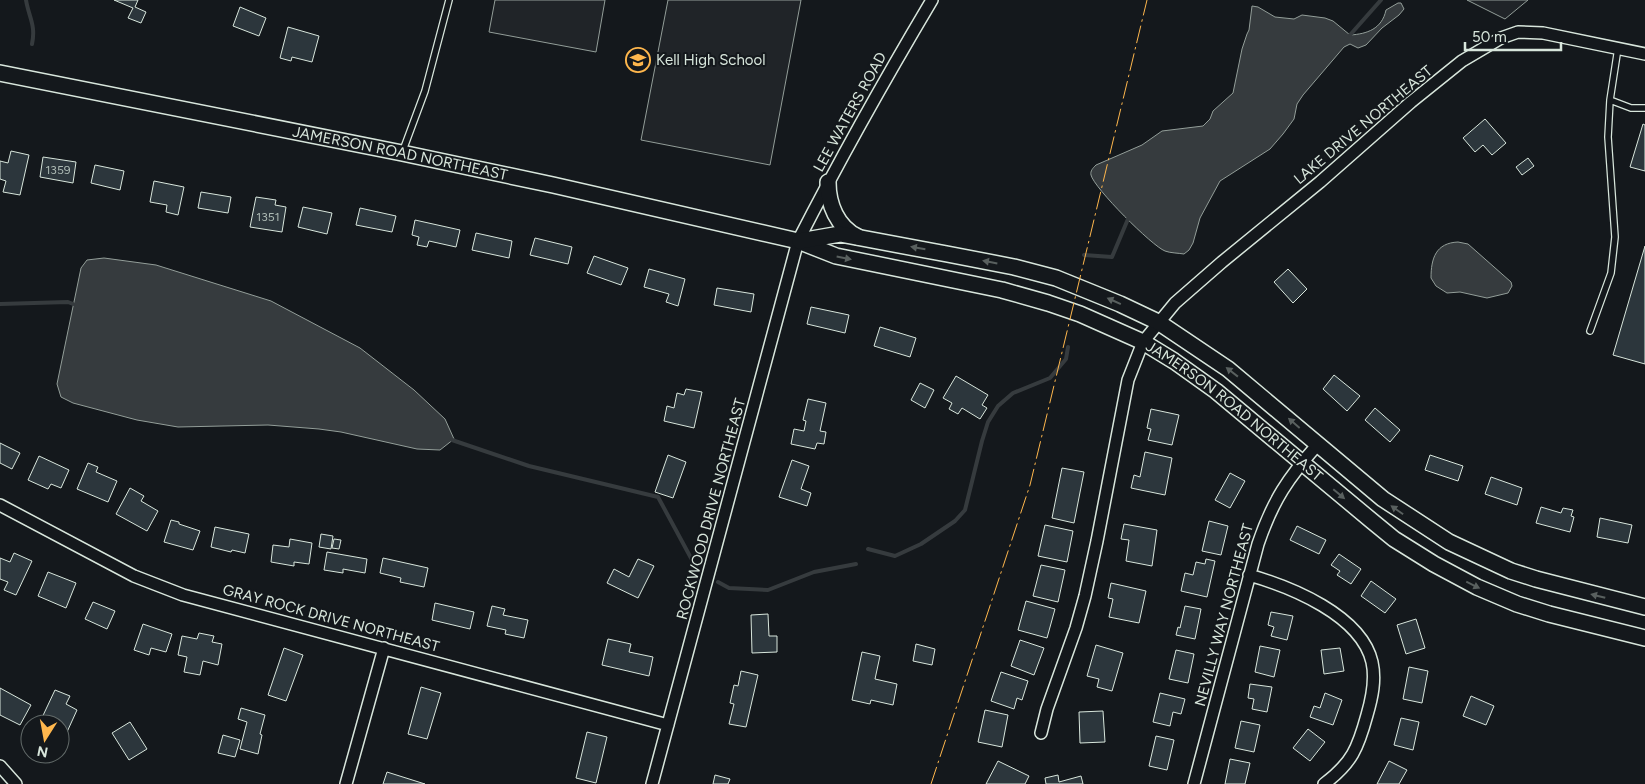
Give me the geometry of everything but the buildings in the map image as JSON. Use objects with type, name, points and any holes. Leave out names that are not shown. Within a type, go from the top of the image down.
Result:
[{"type":"street","name":"LEE WATERS ROAD","points":[[798,241],[887,75],[932,0]]},
{"type":"street","name":"LAKE DRIVE NORTHEAST","points":[[1041,733],[1047,709],[1076,628],[1085,596],[1128,380],[1143,342],[1158,322],[1175,303],[1222,262],[1320,182],[1411,102],[1470,56],[1502,38],[1518,32],[1543,33],[1645,54]]},
{"type":"street","name":"JAMERSON ROAD NORTHEAST","points":[[0,73],[402,153],[562,187],[798,241],[836,256],[1002,290],[1080,314],[1143,342],[1174,360],[1200,379],[1394,539],[1463,580],[1499,597],[1549,614],[1645,638]]},
{"type":"street","points":[[828,182],[832,206],[840,221],[852,234],[862,238]]},
{"type":"street","name":"JAMERSON ROAD NORTHEAST","points":[[798,241],[840,234],[1004,265],[1047,276],[1095,293],[1158,322],[1228,369],[1383,500],[1428,530],[1480,558],[1536,579],[1645,607]]},
{"type":"street","name":"ROCKWOOD DRIVE NORTHEAST","points":[[652,784],[798,241]]},
{"type":"street","name":"NEVILLY WAY NORTHEAST","points":[[1194,784],[1249,575],[1266,518],[1276,498],[1301,463],[1318,444]]},
{"type":"street","name":"GRAY ROCK DRIVE NORTHEAST","points":[[0,506],[156,586],[668,725]]},
{"type":"street","points":[[1249,575],[1302,596],[1333,613],[1349,625],[1361,637],[1368,648],[1374,679],[1372,696],[1361,738],[1354,754],[1344,767],[1324,784]]},
{"type":"street","points":[[346,784],[384,648]]},
{"type":"street","points":[[0,766],[16,784]]},
{"type":"lane","points":[[402,153],[425,91],[450,0]]},
{"type":"lane","points":[[1590,331],[1611,274],[1615,237],[1608,137],[1610,100],[1618,48]]},
{"type":"lane","points":[[1610,100],[1630,108],[1645,108]]},
{"type":"shaded area","points":[[495,0],[605,0],[596,52],[489,32]]},
{"type":"shaded area","points":[[668,0],[801,0],[770,165],[641,140]]},
{"type":"shaded area","points":[[1467,0],[1528,0],[1505,19]]},
{"type":"shaded area","points":[[1401,3],[1404,9],[1366,45],[1358,48],[1350,44],[1344,47],[1303,95],[1297,104],[1294,119],[1270,149],[1220,181],[1200,218],[1193,243],[1184,254],[1167,252],[1148,239],[1124,216],[1095,182],[1091,174],[1096,165],[1142,145],[1162,131],[1203,126],[1210,119],[1213,111],[1233,93],[1242,49],[1249,30],[1252,6],[1258,7],[1275,17],[1294,19],[1302,15],[1325,18],[1333,21],[1350,35],[1368,32],[1373,29],[1381,22],[1386,10]]},
{"type":"shaded area","points":[[1458,242],[1468,244],[1511,282],[1512,286],[1508,293],[1487,298],[1460,292],[1447,293],[1436,286],[1431,278],[1432,264],[1436,253],[1444,245]]},
{"type":"shaded area","points":[[104,258],[156,265],[271,301],[360,348],[414,390],[445,419],[454,439],[440,450],[417,449],[319,429],[268,425],[178,427],[137,420],[73,403],[61,397],[57,384],[81,268],[87,260]]},
{"type":"waterway","points":[[26,0],[33,26],[32,44]]},
{"type":"waterway","points":[[1350,35],[1381,0]]},
{"type":"waterway","points":[[1084,255],[1112,257],[1128,219]]},
{"type":"waterway","points":[[0,304],[68,302],[73,304]]},
{"type":"waterway","points":[[868,549],[895,556],[921,544],[955,521],[965,510],[988,422],[998,406],[1013,393],[1050,378],[1066,359],[1068,347]]},
{"type":"waterway","points":[[452,440],[529,466],[658,497],[698,571]]},
{"type":"waterway","points":[[718,582],[729,588],[768,590],[814,572],[856,564]]},
{"type":"power","points":[[931,784],[1030,485],[1147,0]]},
{"type":"place","name":"Kell High School","points":[[638,60]]}]
